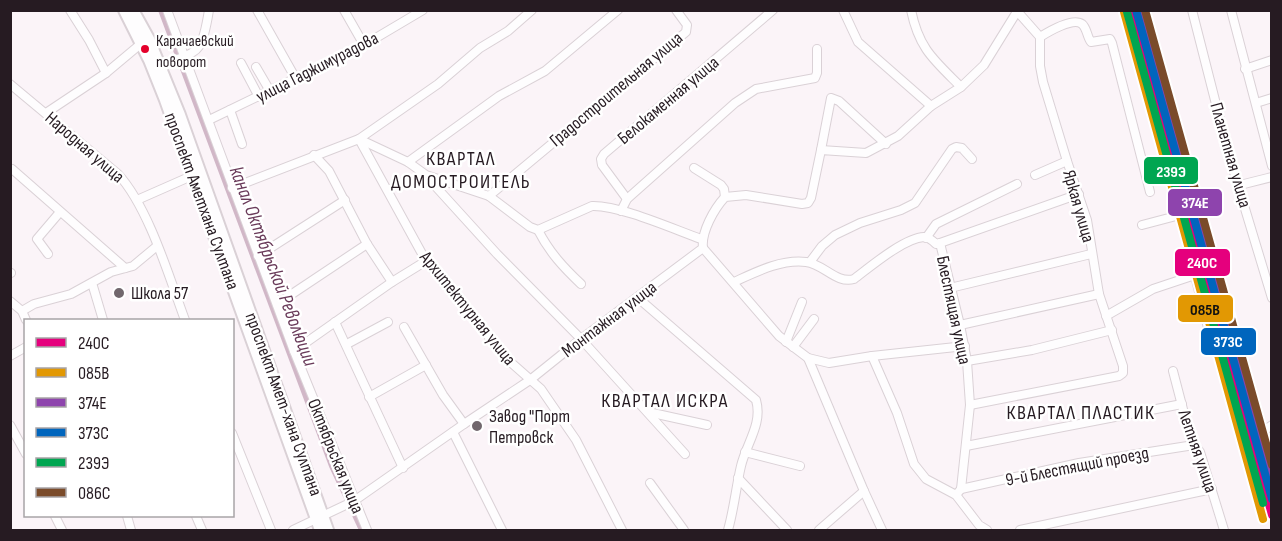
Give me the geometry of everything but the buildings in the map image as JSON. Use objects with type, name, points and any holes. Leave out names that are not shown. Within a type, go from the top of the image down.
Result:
[{"type":"main road","points":[[124,10],[145,41]]},
{"type":"main road","name":"проспект Амет-хана Султана","points":[[133,10],[197,174],[320,518],[328,531]]},
{"type":"main road","points":[[320,518],[320,531]]},
{"type":"street","points":[[70,10],[106,73]]},
{"type":"street","name":"Октябрьская улица","points":[[167,10],[352,503],[367,531]]},
{"type":"street","points":[[156,69],[196,52],[205,35],[209,10]]},
{"type":"street","points":[[257,10],[296,79]]},
{"type":"street","points":[[344,10],[364,45]]},
{"type":"street","name":"улица Гаджимурадова","points":[[209,120],[364,45],[423,10]]},
{"type":"street","points":[[232,188],[359,139],[438,84],[480,48],[508,31],[532,10]]},
{"type":"street","points":[[408,162],[499,96],[545,71],[618,10]]},
{"type":"street","name":"Градостроительная улица","points":[[489,196],[688,29],[676,10]]},
{"type":"street","name":"Белокаменная улица","points":[[627,199],[602,165],[601,159],[604,154],[773,10]]},
{"type":"street","points":[[843,10],[858,42],[931,106]]},
{"type":"street","points":[[911,10],[919,39],[927,53],[961,87]]},
{"type":"street","name":"Планетная улица","points":[[1192,10],[1230,159],[1240,185],[1272,298]]},
{"type":"street","points":[[1231,10],[1245,69],[1268,137],[1272,166]]},
{"type":"street","points":[[821,150],[866,153],[898,136],[931,106],[961,87],[984,65],[1018,11],[1040,37],[1053,28],[1076,22],[1084,26],[1091,42],[1110,39],[1150,192]]},
{"type":"street","name":"Яркая улица","points":[[970,405],[1119,376],[1123,373],[1123,366],[1099,294],[1091,254],[1091,238],[1079,194],[1043,82],[1040,66],[1040,37]]},
{"type":"street","points":[[46,113],[106,73],[145,41]]},
{"type":"street","points":[[621,211],[627,199],[735,103],[756,89],[816,78],[818,73],[817,49]]},
{"type":"street","points":[[1245,69],[1272,60]]},
{"type":"street","points":[[241,63],[259,97]]},
{"type":"street","points":[[256,67],[270,91]]},
{"type":"street","name":"Народная улица","points":[[10,84],[130,186],[157,246],[184,319]]},
{"type":"street","points":[[886,144],[839,101],[831,98],[811,198],[808,203],[746,195],[725,197],[719,203],[701,239],[703,248],[773,330],[808,358],[828,363],[964,346]]},
{"type":"street","points":[[1256,103],[1272,98]]},
{"type":"street","points":[[230,110],[242,144]]},
{"type":"street","points":[[359,139],[408,162],[426,176],[497,254],[581,339],[685,454]]},
{"type":"street","name":"Архитектурная улица","points":[[359,139],[426,261],[507,359],[541,389],[576,440],[622,531]]},
{"type":"street","points":[[734,282],[777,264],[794,261],[810,262],[822,246],[836,235],[860,223],[915,203],[952,149],[962,148],[972,159]]},
{"type":"street","points":[[315,155],[329,171],[367,244],[392,282]]},
{"type":"street","points":[[10,158],[11,171],[125,268]]},
{"type":"street","points":[[1035,175],[1067,161]]},
{"type":"street","points":[[694,168],[721,185],[725,197]]},
{"type":"street","points":[[137,200],[197,174]]},
{"type":"street","points":[[426,176],[489,196],[531,228],[538,230],[592,206],[600,206],[701,239]]},
{"type":"street","points":[[1240,185],[1272,177]]},
{"type":"street","points":[[926,237],[936,224],[1017,184]]},
{"type":"street","points":[[940,243],[1079,194]]},
{"type":"street","points":[[258,256],[345,200]]},
{"type":"street","points":[[48,254],[37,239],[60,212]]},
{"type":"street","points":[[1142,225],[1180,215],[1210,336]]},
{"type":"street","points":[[538,230],[562,267],[581,284]]},
{"type":"street","name":"Блестящая улица","points":[[810,262],[841,280],[848,281],[899,247],[926,237],[936,244],[940,243],[967,361],[970,405],[959,492]]},
{"type":"street","points":[[277,304],[367,244]]},
{"type":"street","points":[[22,311],[34,304],[71,294],[111,272],[136,264],[157,246]]},
{"type":"street","name":"Монтажная улица","points":[[293,531],[352,503],[403,468],[530,380],[703,248]]},
{"type":"street","points":[[950,288],[1091,254]]},
{"type":"street","points":[[294,351],[392,282],[426,261]]},
{"type":"street","points":[[1106,316],[1153,289],[1195,275]]},
{"type":"street","points":[[92,283],[102,319]]},
{"type":"street","points":[[960,325],[1099,294]]},
{"type":"street","points":[[638,298],[756,400],[759,408],[756,426],[745,452],[738,478],[728,531]]},
{"type":"street","points":[[10,301],[22,311],[25,319]]},
{"type":"street","points":[[790,344],[802,302]]},
{"type":"street","points":[[790,344],[814,319]]},
{"type":"street","points":[[335,322],[403,468]]},
{"type":"street","points":[[347,344],[388,322]]},
{"type":"street","points":[[404,327],[443,394],[464,424]]},
{"type":"street","points":[[967,361],[1032,350],[1112,330]]},
{"type":"street","points":[[10,356],[24,348]]},
{"type":"street","points":[[872,357],[897,413],[914,464],[926,479],[959,492],[980,525],[987,531]]},
{"type":"street","points":[[808,358],[882,531]]},
{"type":"street","points":[[369,397],[426,365]]},
{"type":"street","name":"Летняя улица","points":[[1173,371],[1191,440],[1200,452],[1224,531]]},
{"type":"street","points":[[966,446],[1182,404]]},
{"type":"street","points":[[648,412],[707,425]]},
{"type":"street","points":[[10,425],[24,450]]},
{"type":"street","points":[[1272,425],[1262,432],[1263,447],[1272,471]]},
{"type":"street","points":[[453,432],[501,530]]},
{"type":"street","points":[[234,438],[271,531]]},
{"type":"street","name":"9-й Блестящий проезд","points":[[959,492],[1079,463],[1194,445]]},
{"type":"street","points":[[745,452],[800,466]]},
{"type":"street","points":[[738,478],[787,531]]},
{"type":"street","points":[[650,483],[684,531]]},
{"type":"street","points":[[1020,531],[1212,489]]},
{"type":"street","points":[[819,531],[864,490]]},
{"type":"street","points":[[56,517],[57,531]]},
{"type":"street","points":[[56,517],[62,531]]},
{"type":"street","points":[[196,517],[202,531]]},
{"type":"waterway","name":"канал Октябрьской Революции","points":[[161,10],[332,466],[362,530]]},
{"type":"transit line","name":"240С","points":[[1133,10],[1272,515]]},
{"type":"transit line","name":"373C","points":[[1136,10],[1272,499]]},
{"type":"transit line","name":"374Е","points":[[1142,10],[1272,481]]},
{"type":"transit line","name":"086С","points":[[1145,10],[1272,465]]},
{"type":"transit line","name":"085В","points":[[1124,12],[1263,519]]},
{"type":"transit line","name":"239Э","points":[[1127,12],[1263,503]]},
{"type":"place","name":"Карачаевский поворот","points":[[145,49]]},
{"type":"place","name":"Школа 57","points":[[119,293]]},
{"type":"place","name":"Завод \"Порт Петровск","points":[[477,426]]},
{"type":"district","name":"КВАРТАЛ ДОМОСТРОИТЕЛЬ","points":[[461,170]]},
{"type":"district","name":"КВАРТАЛ ИСКРА","points":[[665,400]]},
{"type":"district","name":"КВАРТАЛ ПЛАСТИК","points":[[1081,412]]}]
